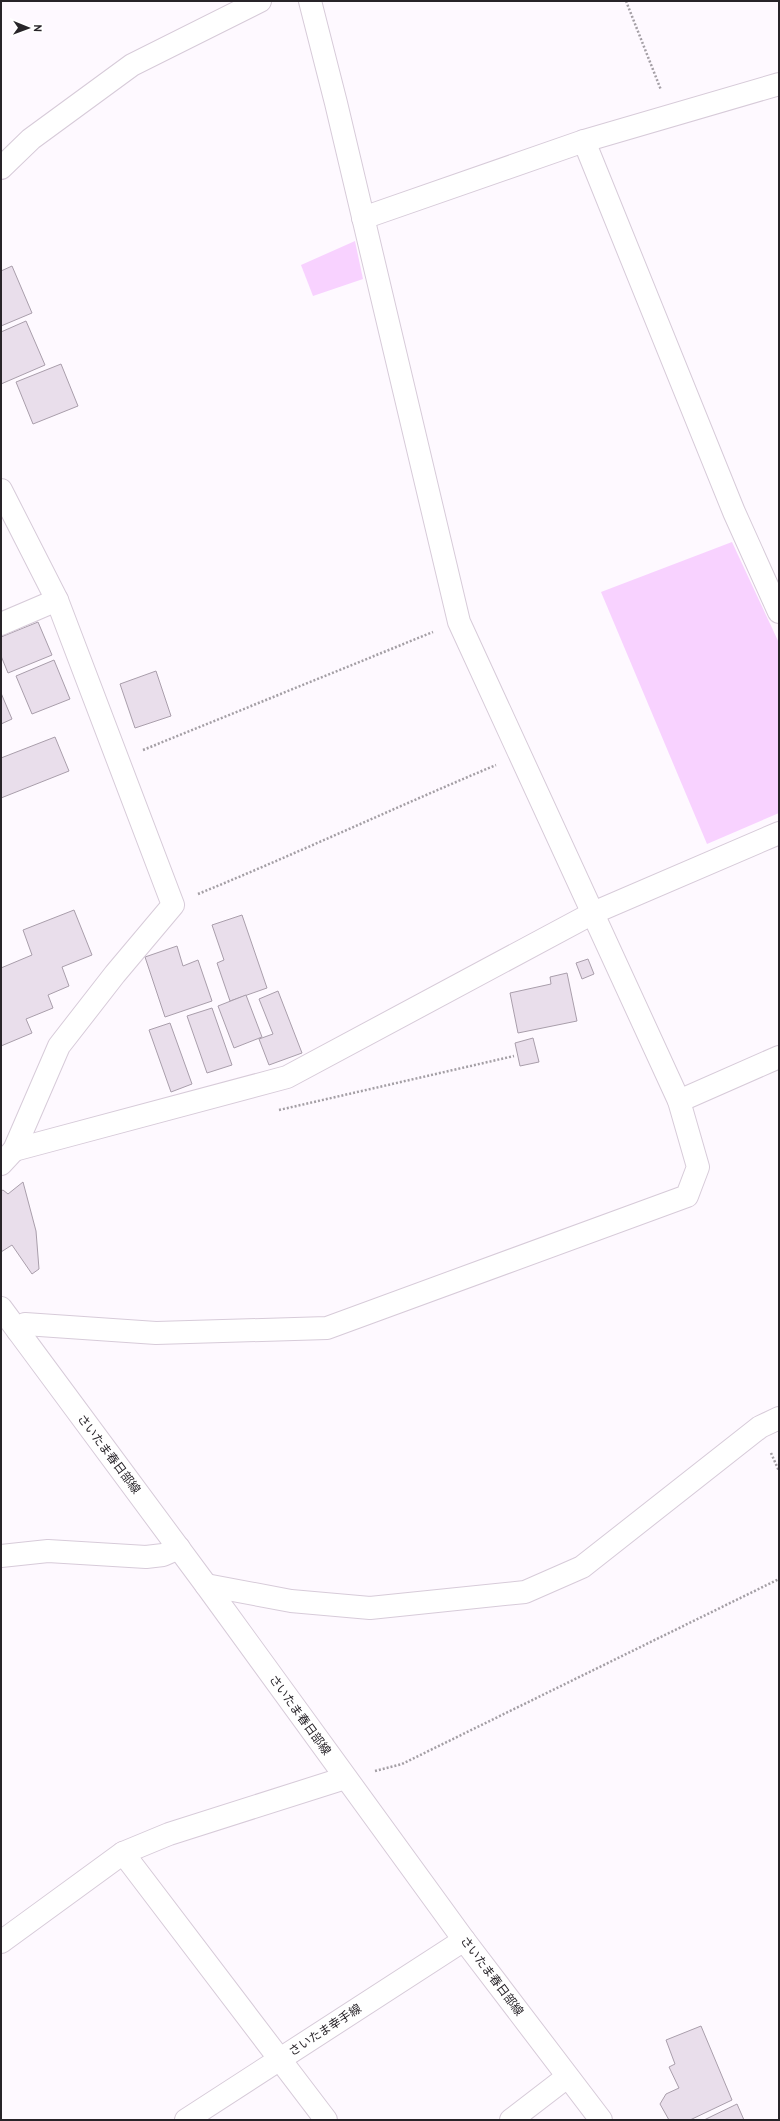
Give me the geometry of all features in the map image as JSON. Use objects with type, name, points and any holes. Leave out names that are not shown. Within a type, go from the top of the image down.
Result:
[{"type":"street","points":[[1,168],[31,139],[132,65],[260,1]]},
{"type":"street","points":[[18,1331],[25,1324],[156,1333],[327,1328],[687,1196],[698,1167],[679,1101],[459,622],[310,1]]},
{"type":"street","points":[[363,218],[584,141],[671,117],[779,84]]},
{"type":"street","points":[[584,141],[734,512],[779,612]]},
{"type":"street","points":[[1,490],[57,600],[173,905],[116,974],[60,1046],[7,1157]]},
{"type":"street","points":[[1,624],[57,600]]},
{"type":"street","points":[[7,1157],[287,1077],[592,913],[779,833]]},
{"type":"street","points":[[679,1101],[779,1057]]},
{"type":"street","name":"さいたま春日部線","points":[[1,1308],[179,1548],[464,1940],[601,2120]]},
{"type":"street","points":[[206,1585],[291,1601],[370,1608],[525,1592],[582,1567],[760,1427],[779,1418]]},
{"type":"street","points":[[1,1556],[48,1551],[146,1557],[163,1556],[179,1548]]},
{"type":"street","points":[[1,1942],[123,1853],[168,1834],[345,1778]]},
{"type":"street","points":[[123,1853],[326,2120]]},
{"type":"street","name":"さいたま幸手線","points":[[186,2120],[464,1940]]},
{"type":"street","points":[[511,2120],[567,2077]]},
{"type":"path","points":[[626,1],[671,117]]},
{"type":"path","points":[[119,760],[459,622]]},
{"type":"path","points":[[173,905],[280,860],[376,815],[521,755]]},
{"type":"path","points":[[345,1778],[402,1764],[779,1578]]},
{"type":"shaded area","points":[[355,241],[363,279],[313,296],[301,265]]},
{"type":"shaded area","points":[[732,542],[779,643],[779,813],[707,844],[601,592]]},
{"type":"building","points":[[12,266],[32,313],[1,326],[1,271]]},
{"type":"building","points":[[26,321],[45,365],[1,384],[1,332]]},
{"type":"building","points":[[61,364],[78,406],[33,424],[16,382]]},
{"type":"building","points":[[38,622],[52,655],[8,673],[1,656],[1,637]]},
{"type":"building","points":[[54,660],[70,699],[32,714],[16,676]]},
{"type":"building","points":[[156,671],[171,716],[135,728],[120,684]]},
{"type":"building","points":[[1,693],[12,719],[1,724]]},
{"type":"building","points":[[55,737],[69,771],[1,798],[1,758]]},
{"type":"building","points":[[74,910],[92,955],[62,967],[69,986],[48,995],[53,1008],[26,1019],[32,1033],[1,1046],[1,968],[32,955],[23,930]]},
{"type":"building","points":[[242,915],[267,988],[230,1001],[217,963],[224,960],[212,925]]},
{"type":"building","points":[[177,946],[183,966],[198,960],[212,1001],[165,1017],[145,957]]},
{"type":"building","points":[[588,959],[594,974],[582,979],[576,963]]},
{"type":"building","points":[[567,973],[577,1021],[518,1033],[510,993],[551,984],[550,977]]},
{"type":"building","points":[[278,991],[302,1053],[269,1065],[259,1039],[273,1034],[259,999]]},
{"type":"building","points":[[246,995],[262,1037],[234,1048],[218,1006]]},
{"type":"building","points":[[212,1008],[232,1065],[207,1073],[187,1016]]},
{"type":"building","points":[[170,1023],[192,1084],[171,1092],[149,1030]]},
{"type":"building","points":[[533,1038],[539,1062],[520,1066],[515,1043]]},
{"type":"building","points":[[23,1182],[36,1231],[39,1269],[32,1274],[12,1245],[1,1252],[1,1191],[3,1190],[8,1194]]},
{"type":"building","points":[[701,2026],[732,2100],[690,2120],[669,2120],[660,2104],[666,2094],[679,2088],[669,2067],[675,2064],[666,2040]]},
{"type":"building","points":[[737,2104],[744,2120],[704,2120]]}]
